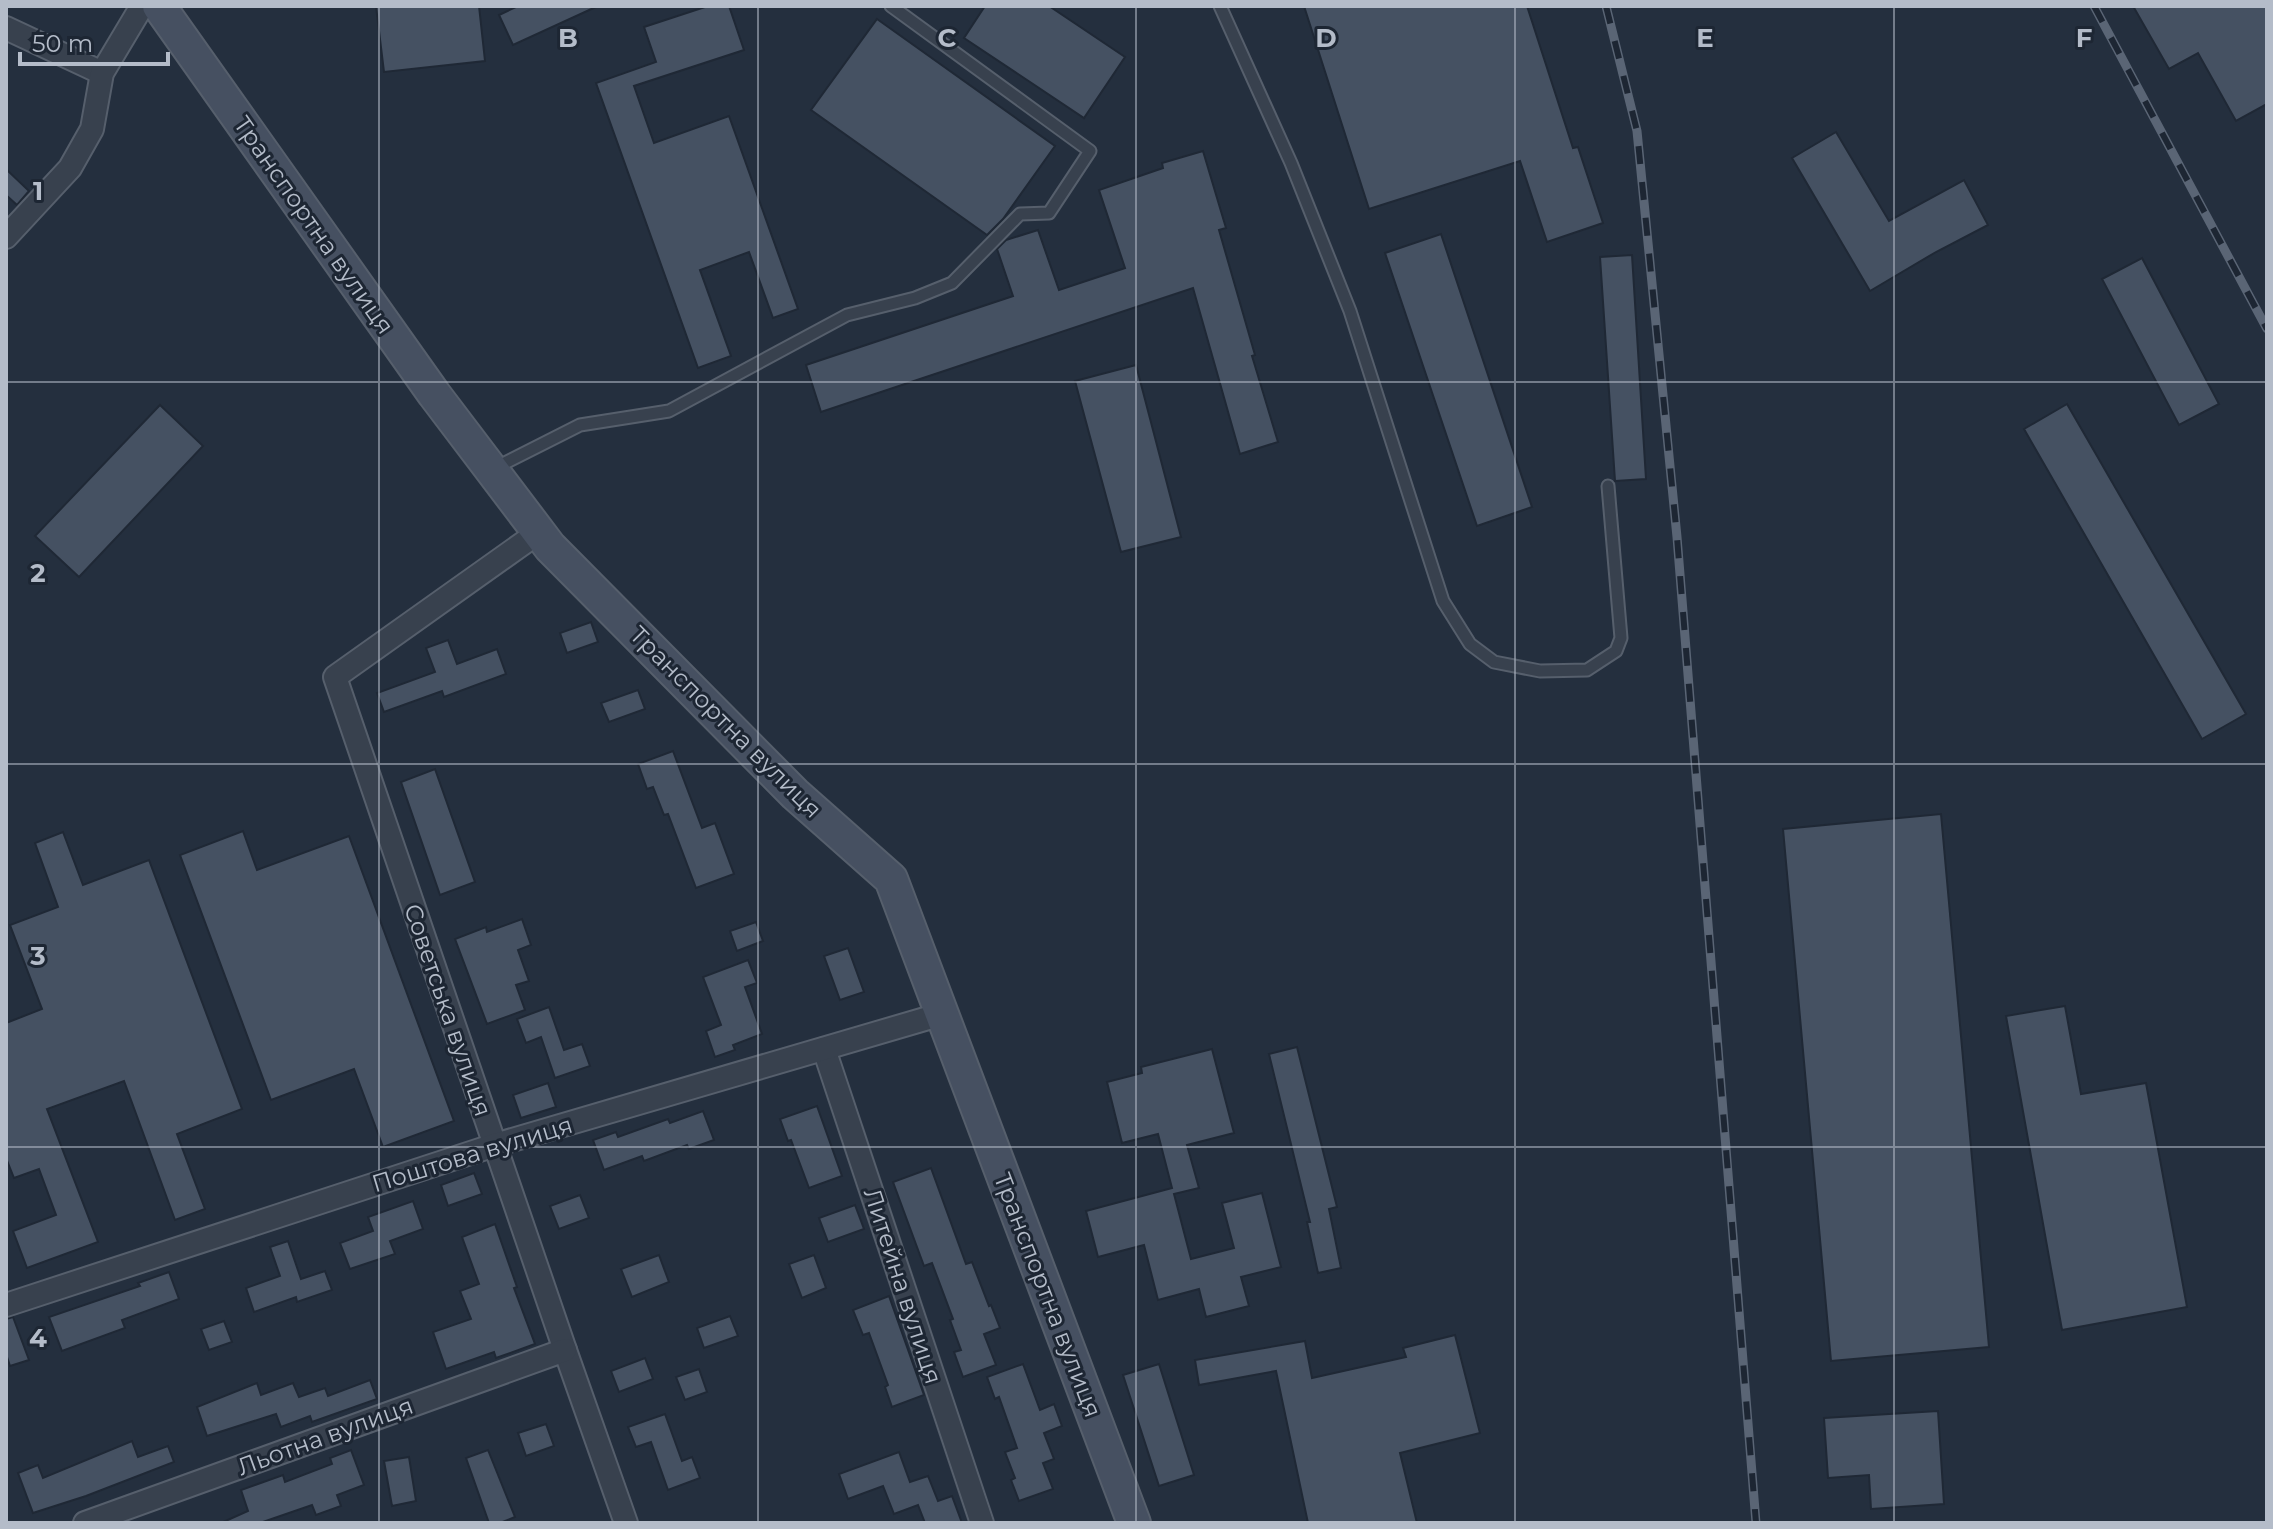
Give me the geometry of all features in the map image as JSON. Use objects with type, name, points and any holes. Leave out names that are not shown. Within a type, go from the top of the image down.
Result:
[{"type":"street","points":[[6,237],[70,168],[92,129],[102,73],[142,6]]},
{"type":"street","name":"Транспортна вулиця","points":[[159,6],[434,394],[550,547],[795,794],[891,879],[1134,1523]]},
{"type":"street","points":[[6,28],[102,73]]},
{"type":"street","name":"Советська вулиця","points":[[539,532],[335,677],[626,1523]]},
{"type":"street","name":"Поштова вулиця","points":[[6,1305],[495,1145],[942,1014]]},
{"type":"street","name":"Литейна вулиця","points":[[824,1049],[982,1523]]},
{"type":"street","name":"Льотна вулиця","points":[[85,1523],[565,1350]]},
{"type":"lane","points":[[492,470],[580,425],[669,411],[847,315],[915,298],[952,283],[1020,214],[1049,213],[1090,151],[891,6]]},
{"type":"lane","points":[[1220,6],[1291,163],[1350,311],[1443,601],[1470,644],[1494,662],[1540,671],[1587,670],[1616,651],[1621,638],[1608,486]]},
{"type":"building","points":[[376,6],[479,6],[485,61],[384,72]]},
{"type":"building","points":[[518,6],[598,6],[513,45],[499,15]]},
{"type":"building","points":[[708,6],[729,6],[744,50],[634,86],[654,143],[729,116],[798,309],[773,318],[749,252],[700,270],[731,356],[698,368],[596,83],[656,62],[644,27]]},
{"type":"building","points":[[985,6],[1049,6],[1125,57],[1084,118],[964,38]]},
{"type":"building","points":[[1304,6],[1527,6],[1573,148],[1578,147],[1603,223],[1547,242],[1520,161],[1369,209]]},
{"type":"building","points":[[2133,6],[2267,6],[2267,104],[2236,121],[2198,53],[2169,69]]},
{"type":"building","points":[[877,19],[1055,146],[1003,219],[987,235],[811,110]]},
{"type":"building","points":[[1836,132],[1889,221],[1964,180],[1988,225],[1870,291],[1792,158]]},
{"type":"building","points":[[1203,151],[1226,228],[1219,230],[1278,442],[1240,454],[1193,288],[821,412],[806,365],[1013,296],[997,249],[1006,240],[1038,230],[1059,290],[1125,268],[1099,190],[1163,168],[1162,163]]},
{"type":"building","points":[[6,169],[29,191],[17,205],[6,195]]},
{"type":"building","points":[[1441,234],[1532,507],[1477,526],[1385,253]]},
{"type":"building","points":[[1632,255],[1646,479],[1615,481],[1600,257]]},
{"type":"building","points":[[2142,258],[2219,404],[2179,425],[2102,279]]},
{"type":"building","points":[[1136,365],[1181,537],[1121,552],[1075,381]]},
{"type":"building","points":[[2067,404],[2246,714],[2202,739],[2024,429]]},
{"type":"building","points":[[160,405],[203,446],[79,577],[35,536]]},
{"type":"building","points":[[591,622],[598,642],[567,653],[560,633]]},
{"type":"building","points":[[448,640],[457,664],[497,649],[506,674],[444,697],[442,691],[384,712],[377,693],[435,672],[426,648]]},
{"type":"building","points":[[638,690],[645,709],[609,722],[601,703]]},
{"type":"building","points":[[673,751],[702,828],[715,823],[734,874],[696,888],[668,814],[664,815],[653,787],[647,789],[638,764]]},
{"type":"building","points":[[435,769],[475,882],[440,895],[401,782]]},
{"type":"building","points":[[1941,814],[1989,1347],[1831,1361],[1783,829]]},
{"type":"building","points":[[243,831],[257,870],[349,836],[454,1121],[383,1147],[354,1069],[271,1100],[180,855]]},
{"type":"building","points":[[63,832],[83,885],[149,860],[242,1109],[177,1134],[205,1209],[175,1220],[124,1081],[47,1109],[98,1242],[27,1268],[13,1231],[56,1215],[39,1169],[14,1178],[6,1158],[6,1023],[42,1009],[10,925],[58,907],[35,843]]},
{"type":"building","points":[[522,919],[531,945],[518,950],[529,981],[516,985],[525,1010],[487,1024],[455,939],[486,927],[487,932]]},
{"type":"building","points":[[756,922],[763,941],[737,951],[730,931]]},
{"type":"building","points":[[848,948],[864,992],[840,1000],[824,956]]},
{"type":"building","points":[[748,960],[757,983],[745,987],[762,1034],[733,1045],[735,1050],[715,1057],[706,1031],[721,1025],[703,977]]},
{"type":"building","points":[[2065,1006],[2081,1094],[2146,1083],[2187,1307],[2062,1330],[2006,1016]]},
{"type":"building","points":[[549,1007],[564,1050],[582,1044],[590,1066],[555,1078],[541,1037],[526,1043],[517,1019]]},
{"type":"building","points":[[1297,1047],[1337,1207],[1329,1209],[1341,1268],[1318,1273],[1307,1222],[1310,1222],[1269,1054]]},
{"type":"building","points":[[1212,1049],[1234,1133],[1187,1145],[1199,1188],[1174,1194],[1191,1259],[1234,1248],[1222,1203],[1262,1193],[1281,1267],[1241,1277],[1249,1306],[1206,1317],[1199,1289],[1158,1300],[1144,1245],[1098,1257],[1086,1211],[1172,1188],[1158,1134],[1122,1143],[1107,1082],[1142,1073],[1141,1067]]},
{"type":"building","points":[[548,1083],[556,1107],[521,1118],[513,1095]]},
{"type":"building","points":[[817,1106],[842,1176],[809,1188],[780,1119]]},
{"type":"building","points":[[703,1111],[714,1140],[689,1149],[687,1145],[644,1161],[642,1156],[604,1170],[593,1140],[616,1132],[618,1137],[668,1119],[670,1123]]},
{"type":"building","points":[[931,1168],[966,1264],[972,1262],[1000,1328],[984,1334],[996,1365],[963,1377],[954,1352],[961,1350],[950,1320],[953,1319],[932,1263],[924,1266],[893,1182]]},
{"type":"building","points":[[474,1173],[482,1194],[448,1206],[441,1185]]},
{"type":"building","points":[[580,1195],[589,1218],[559,1229],[550,1206]]},
{"type":"building","points":[[413,1201],[423,1229],[390,1241],[395,1254],[350,1269],[340,1243],[373,1231],[368,1217]]},
{"type":"building","points":[[855,1205],[864,1229],[828,1242],[819,1218]]},
{"type":"building","points":[[495,1224],[535,1344],[496,1358],[494,1352],[446,1369],[433,1332],[471,1319],[460,1291],[479,1284],[462,1237]]},
{"type":"building","points":[[288,1241],[301,1279],[325,1271],[332,1290],[297,1302],[296,1297],[254,1312],[246,1288],[280,1276],[270,1247]]},
{"type":"building","points":[[659,1255],[669,1282],[632,1297],[621,1269]]},
{"type":"building","points":[[814,1255],[826,1288],[802,1298],[789,1264]]},
{"type":"building","points":[[169,1272],[179,1299],[122,1320],[125,1328],[62,1351],[49,1317],[140,1286],[138,1283]]},
{"type":"building","points":[[889,1296],[924,1395],[892,1407],[885,1387],[888,1385],[869,1333],[863,1335],[853,1310]]},
{"type":"building","points":[[730,1316],[738,1336],[704,1348],[697,1328]]},
{"type":"building","points":[[13,1317],[29,1360],[10,1366],[6,1354],[6,1319]]},
{"type":"building","points":[[224,1321],[232,1342],[209,1350],[201,1329]]},
{"type":"building","points":[[1455,1335],[1480,1433],[1400,1453],[1417,1523],[1308,1523],[1276,1371],[1199,1385],[1195,1360],[1305,1341],[1312,1378],[1406,1357],[1403,1348]]},
{"type":"building","points":[[645,1358],[653,1379],[619,1392],[611,1371]]},
{"type":"building","points":[[1023,1364],[1040,1410],[1054,1404],[1062,1426],[1044,1433],[1054,1459],[1043,1463],[1053,1489],[1019,1501],[1011,1480],[1015,1478],[1005,1452],[1017,1448],[999,1397],[995,1399],[987,1377]]},
{"type":"building","points":[[1159,1364],[1194,1475],[1159,1486],[1123,1375]]},
{"type":"building","points":[[699,1369],[707,1392],[685,1400],[676,1377]]},
{"type":"building","points":[[370,1380],[377,1399],[312,1422],[310,1416],[281,1427],[276,1414],[207,1436],[197,1407],[257,1383],[261,1395],[293,1383],[299,1397],[325,1388],[328,1396]]},
{"type":"building","points":[[1938,1411],[1944,1504],[1871,1509],[1869,1475],[1828,1478],[1824,1418]]},
{"type":"building","points":[[665,1414],[682,1461],[692,1457],[700,1478],[668,1490],[651,1442],[636,1447],[628,1427]]},
{"type":"building","points":[[546,1424],[554,1446],[526,1456],[518,1433]]},
{"type":"building","points":[[132,1441],[138,1457],[168,1446],[174,1462],[33,1513],[18,1473],[38,1465],[43,1478]]},
{"type":"building","points":[[351,1450],[364,1485],[337,1495],[341,1506],[316,1515],[312,1505],[260,1523],[221,1523],[248,1511],[241,1490],[283,1475],[285,1482],[332,1464],[330,1458]]},
{"type":"building","points":[[488,1450],[515,1517],[500,1523],[489,1523],[466,1458]]},
{"type":"building","points":[[899,1452],[910,1482],[928,1476],[938,1501],[952,1496],[962,1523],[925,1523],[918,1505],[894,1514],[883,1486],[848,1499],[839,1474]]},
{"type":"building","points":[[409,1457],[416,1501],[392,1506],[384,1461]]},
{"type":"railway","points":[[1606,6],[1637,131],[1677,537],[1756,1523]]},
{"type":"railway","points":[[2094,6],[2267,329]]}]
